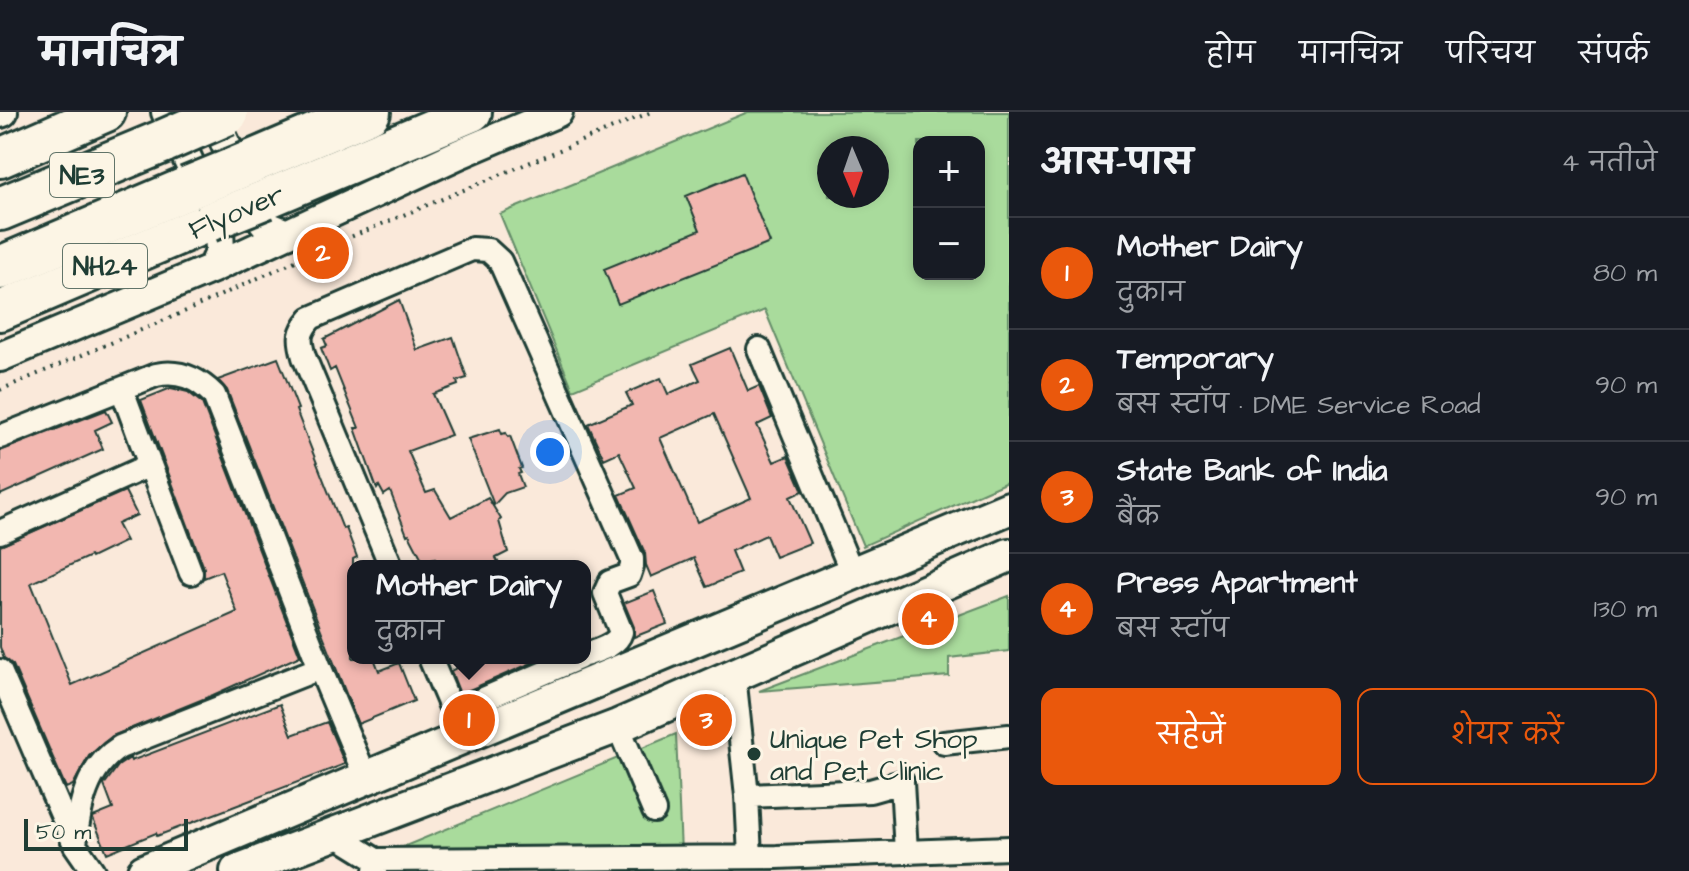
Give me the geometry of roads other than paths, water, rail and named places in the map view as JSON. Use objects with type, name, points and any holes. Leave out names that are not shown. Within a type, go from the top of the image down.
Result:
[{"type":"highway","points":[[0,158],[106,112]]},
{"type":"highway","name":"NE3","points":[[0,268],[369,112]]},
{"type":"highway","name":"Flyover","points":[[0,311],[472,112]]},
{"type":"highway","name":"NE3","points":[[0,209],[165,126],[222,113]]},
{"type":"main road","points":[[144,871],[366,778],[458,725],[805,595],[1009,508]]},
{"type":"main road","points":[[237,871],[618,726],[1009,555]]},
{"type":"main road","points":[[805,595],[824,636]]},
{"type":"street","points":[[0,357],[213,268],[459,154],[558,112]]},
{"type":"street","points":[[222,113],[258,215],[267,226],[287,234]]},
{"type":"street","points":[[165,126],[219,228],[220,252],[213,268]]},
{"type":"street","points":[[389,560],[304,357],[300,342],[302,328],[311,318],[457,255],[472,249],[488,250],[500,261],[632,559],[629,575],[610,582],[605,593],[621,632],[619,638],[591,653]]},
{"type":"street","points":[[759,349],[853,575]]},
{"type":"street","points":[[0,437],[156,375],[174,372],[205,385],[214,395],[366,778]]},
{"type":"street","points":[[122,390],[191,573]]},
{"type":"street","points":[[0,532],[150,465]]},
{"type":"street","points":[[433,664],[458,725],[568,664]]},
{"type":"street","points":[[75,845],[85,789],[107,755],[120,747],[320,668]]},
{"type":"street","points":[[0,671],[75,845],[93,871]]},
{"type":"street","points":[[734,675],[750,857]]},
{"type":"street","points":[[618,726],[654,811]]},
{"type":"street","points":[[944,743],[1009,736]]},
{"type":"street","points":[[747,796],[870,791],[902,782],[906,852]]},
{"type":"street","points":[[334,834],[376,866],[750,857],[776,864],[906,852],[1009,848]]},
{"type":"place","name":"Temporary","points":[[323,253]]},
{"type":"place","name":"Press Apartment","points":[[928,619]]},
{"type":"place","name":"Mother Dairy","points":[[469,720]]},
{"type":"place","name":"State Bank of India","points":[[706,720]]},
{"type":"place","name":"Unique Pet Shop and Pet Clinic","points":[[754,754]]}]
